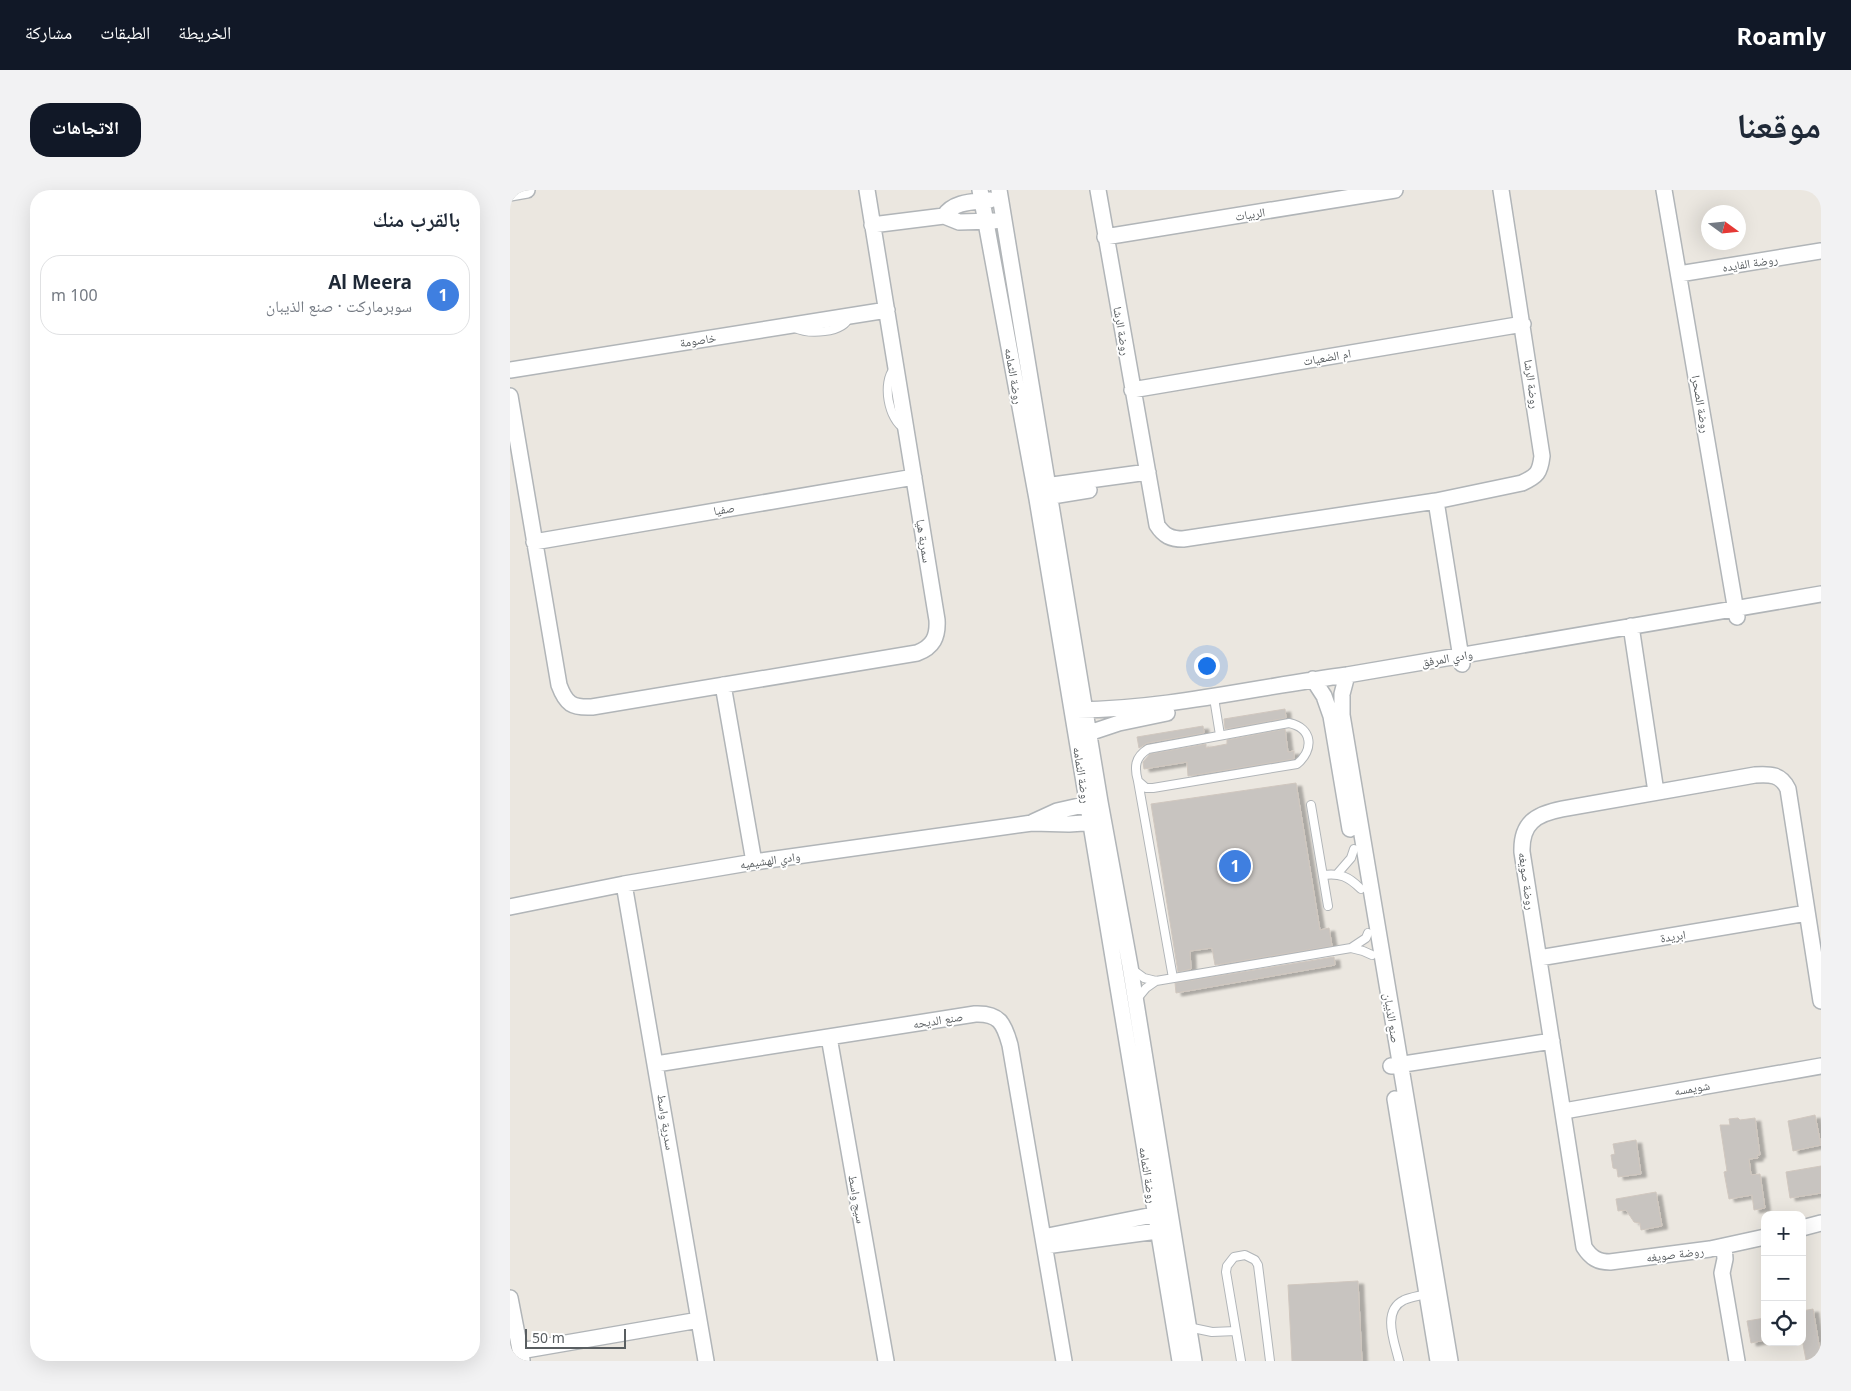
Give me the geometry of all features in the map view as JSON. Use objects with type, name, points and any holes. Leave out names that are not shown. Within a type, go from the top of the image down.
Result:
[{"type":"street","points":[[510,193],[527,190]]},
{"type":"street","name":"سمرية هيا","points":[[510,396],[515,462],[534,542],[559,685],[563,697],[568,702],[582,708],[592,707],[926,650],[932,645],[936,636],[937,620],[867,190]]},
{"type":"street","name":"روضة الرشا","points":[[1098,190],[1157,526],[1165,535],[1176,539],[1436,501],[1522,483],[1534,477],[1541,466],[1542,456],[1501,190]]},
{"type":"street","name":"الربيات","points":[[1105,237],[1395,190]]},
{"type":"street","name":"روضة الصحرا","points":[[1664,190],[1683,274]]},
{"type":"street","name":"روضة الصحرا","points":[[1672,190],[1683,274],[1741,613]]},
{"type":"street","points":[[944,216],[955,205],[981,195],[999,194]]},
{"type":"street","name":"روضة الثمامه","points":[[999,194],[1042,492],[1162,1214],[1172,1229],[1194,1361]]},
{"type":"street","name":"روضة الثمامه","points":[[981,195],[1042,492]]},
{"type":"street","points":[[872,225],[944,216],[959,222],[1003,220]]},
{"type":"street","name":"روضة الفايده","points":[[1683,274],[1821,251]]},
{"type":"street","name":"خاصومة","points":[[510,370],[887,310]]},
{"type":"street","name":"ام الضعيات","points":[[1132,390],[1523,324]]},
{"type":"street","points":[[1042,492],[1149,476]]},
{"type":"street","name":"صفيا","points":[[534,542],[914,477]]},
{"type":"street","points":[[1436,501],[1461,660]]},
{"type":"street","name":"وادي المرفق","points":[[1741,613],[1821,594]]},
{"type":"street","name":"وادي المرفق","points":[[1083,735],[1124,722],[1214,702],[1316,683],[1345,680],[1741,613],[1821,603]]},
{"type":"street","points":[[1632,631],[1656,792]]},
{"type":"street","name":"صنع الذيبان","points":[[1345,680],[1342,715],[1395,1065],[1426,1294],[1438,1361]]},
{"type":"street","name":"صنع الذيبان","points":[[1316,683],[1324,696],[1331,716],[1372,955],[1395,1065],[1450,1361]]},
{"type":"street","points":[[723,685],[754,862]]},
{"type":"street","name":"وادي المرفق","points":[[1079,710],[1214,702]]},
{"type":"street","name":"روضة صويغه","points":[[1761,1238],[1717,1248],[1610,1262],[1598,1261],[1584,1247],[1522,852],[1526,828],[1538,816],[1547,812],[1755,776],[1768,774],[1776,776],[1781,779],[1788,789],[1821,1000]]},
{"type":"street","name":"وادي الهشيميه","points":[[1032,823],[1057,811],[1094,803]]},
{"type":"street","name":"روضة الثمامه","points":[[1097,822],[1130,966],[1162,1214],[1157,1232],[1180,1361]]},
{"type":"street","name":"وادي الهشيميه","points":[[510,907],[624,884],[754,862],[1032,823],[1097,822]]},
{"type":"street","name":"سدرية واسط","points":[[624,884],[706,1361]]},
{"type":"street","name":"ابريدة","points":[[1539,958],[1807,913]]},
{"type":"street","name":"صنع الديحه","points":[[656,1064],[975,1014],[992,1015],[1000,1020],[1010,1045],[1064,1361]]},
{"type":"street","name":"سيج واسط","points":[[830,1038],[886,1361]]},
{"type":"street","points":[[1395,1065],[1552,1041]]},
{"type":"street","name":"شويمسه","points":[[1564,1111],[1821,1066]]},
{"type":"street","points":[[1044,1242],[1162,1214]]},
{"type":"street","points":[[1806,1227],[1821,1223]]},
{"type":"street","points":[[1044,1242],[1172,1229]]},
{"type":"street","name":"روضة صويغه","points":[[1717,1248],[1714,1261],[1722,1273],[1737,1361]]},
{"type":"street","points":[[510,1298],[521,1356],[699,1320]]},
{"type":"lane","points":[[1214,702],[1220,735]]},
{"type":"lane","points":[[1138,781],[1146,788],[1153,788],[1284,767],[1297,764],[1304,758],[1309,745],[1306,733],[1296,725],[1289,723],[1148,749],[1139,756],[1136,762],[1138,781],[1172,978]]},
{"type":"lane","points":[[1311,805],[1328,906]]},
{"type":"lane","points":[[1338,874],[1351,858],[1354,849]]},
{"type":"lane","points":[[1323,875],[1338,874],[1360,889]]},
{"type":"lane","points":[[1351,948],[1366,938],[1368,932]]},
{"type":"lane","points":[[1130,966],[1144,978],[1156,981],[1351,948],[1363,950],[1372,955]]},
{"type":"lane","points":[[1135,1002],[1142,992],[1156,981]]},
{"type":"lane","points":[[1241,1361],[1226,1272],[1227,1266],[1234,1257],[1245,1255],[1255,1260],[1258,1265],[1270,1361]]},
{"type":"lane","points":[[1399,1361],[1390,1324],[1393,1311],[1402,1301],[1426,1294]]},
{"type":"lane","points":[[1188,1327],[1212,1332],[1236,1331]]},
{"type":"building","points":[[1285,709],[1286,718],[1225,729],[1224,719]]},
{"type":"building","points":[[1203,726],[1204,733],[1147,743],[1139,748],[1137,737]]},
{"type":"building","points":[[1285,729],[1288,752],[1294,751],[1294,759],[1188,776],[1187,762],[1144,769],[1143,762],[1150,754],[1206,744],[1206,748],[1227,744],[1227,740]]},
{"type":"building","points":[[1296,783],[1320,930],[1329,928],[1332,946],[1215,965],[1212,948],[1190,951],[1191,969],[1178,972],[1151,804]]},
{"type":"building","points":[[1334,957],[1335,965],[1176,993],[1175,983]]},
{"type":"building","points":[[1815,1115],[1821,1145],[1793,1151],[1788,1121]]},
{"type":"building","points":[[1738,1118],[1740,1120],[1755,1118],[1760,1155],[1757,1155],[1758,1158],[1749,1159],[1751,1175],[1760,1174],[1765,1208],[1754,1210],[1752,1195],[1729,1199],[1724,1172],[1727,1171],[1720,1125],[1730,1125],[1729,1119]]},
{"type":"building","points":[[1636,1140],[1641,1174],[1618,1177],[1617,1169],[1613,1168],[1611,1155],[1615,1154],[1613,1144]]},
{"type":"building","points":[[1821,1166],[1821,1193],[1790,1198],[1786,1172]]},
{"type":"building","points":[[1656,1192],[1662,1226],[1641,1230],[1640,1223],[1634,1222],[1626,1210],[1618,1211],[1616,1199]]},
{"type":"building","points":[[1358,1281],[1362,1361],[1292,1361],[1288,1285]]},
{"type":"building","points":[[1813,1309],[1821,1357],[1806,1360],[1803,1346],[1806,1346],[1806,1310]]},
{"type":"building","points":[[1761,1319],[1761,1341],[1751,1343],[1747,1321]]},
{"type":"place","name":"Al Meera","points":[[1235,866]]}]
